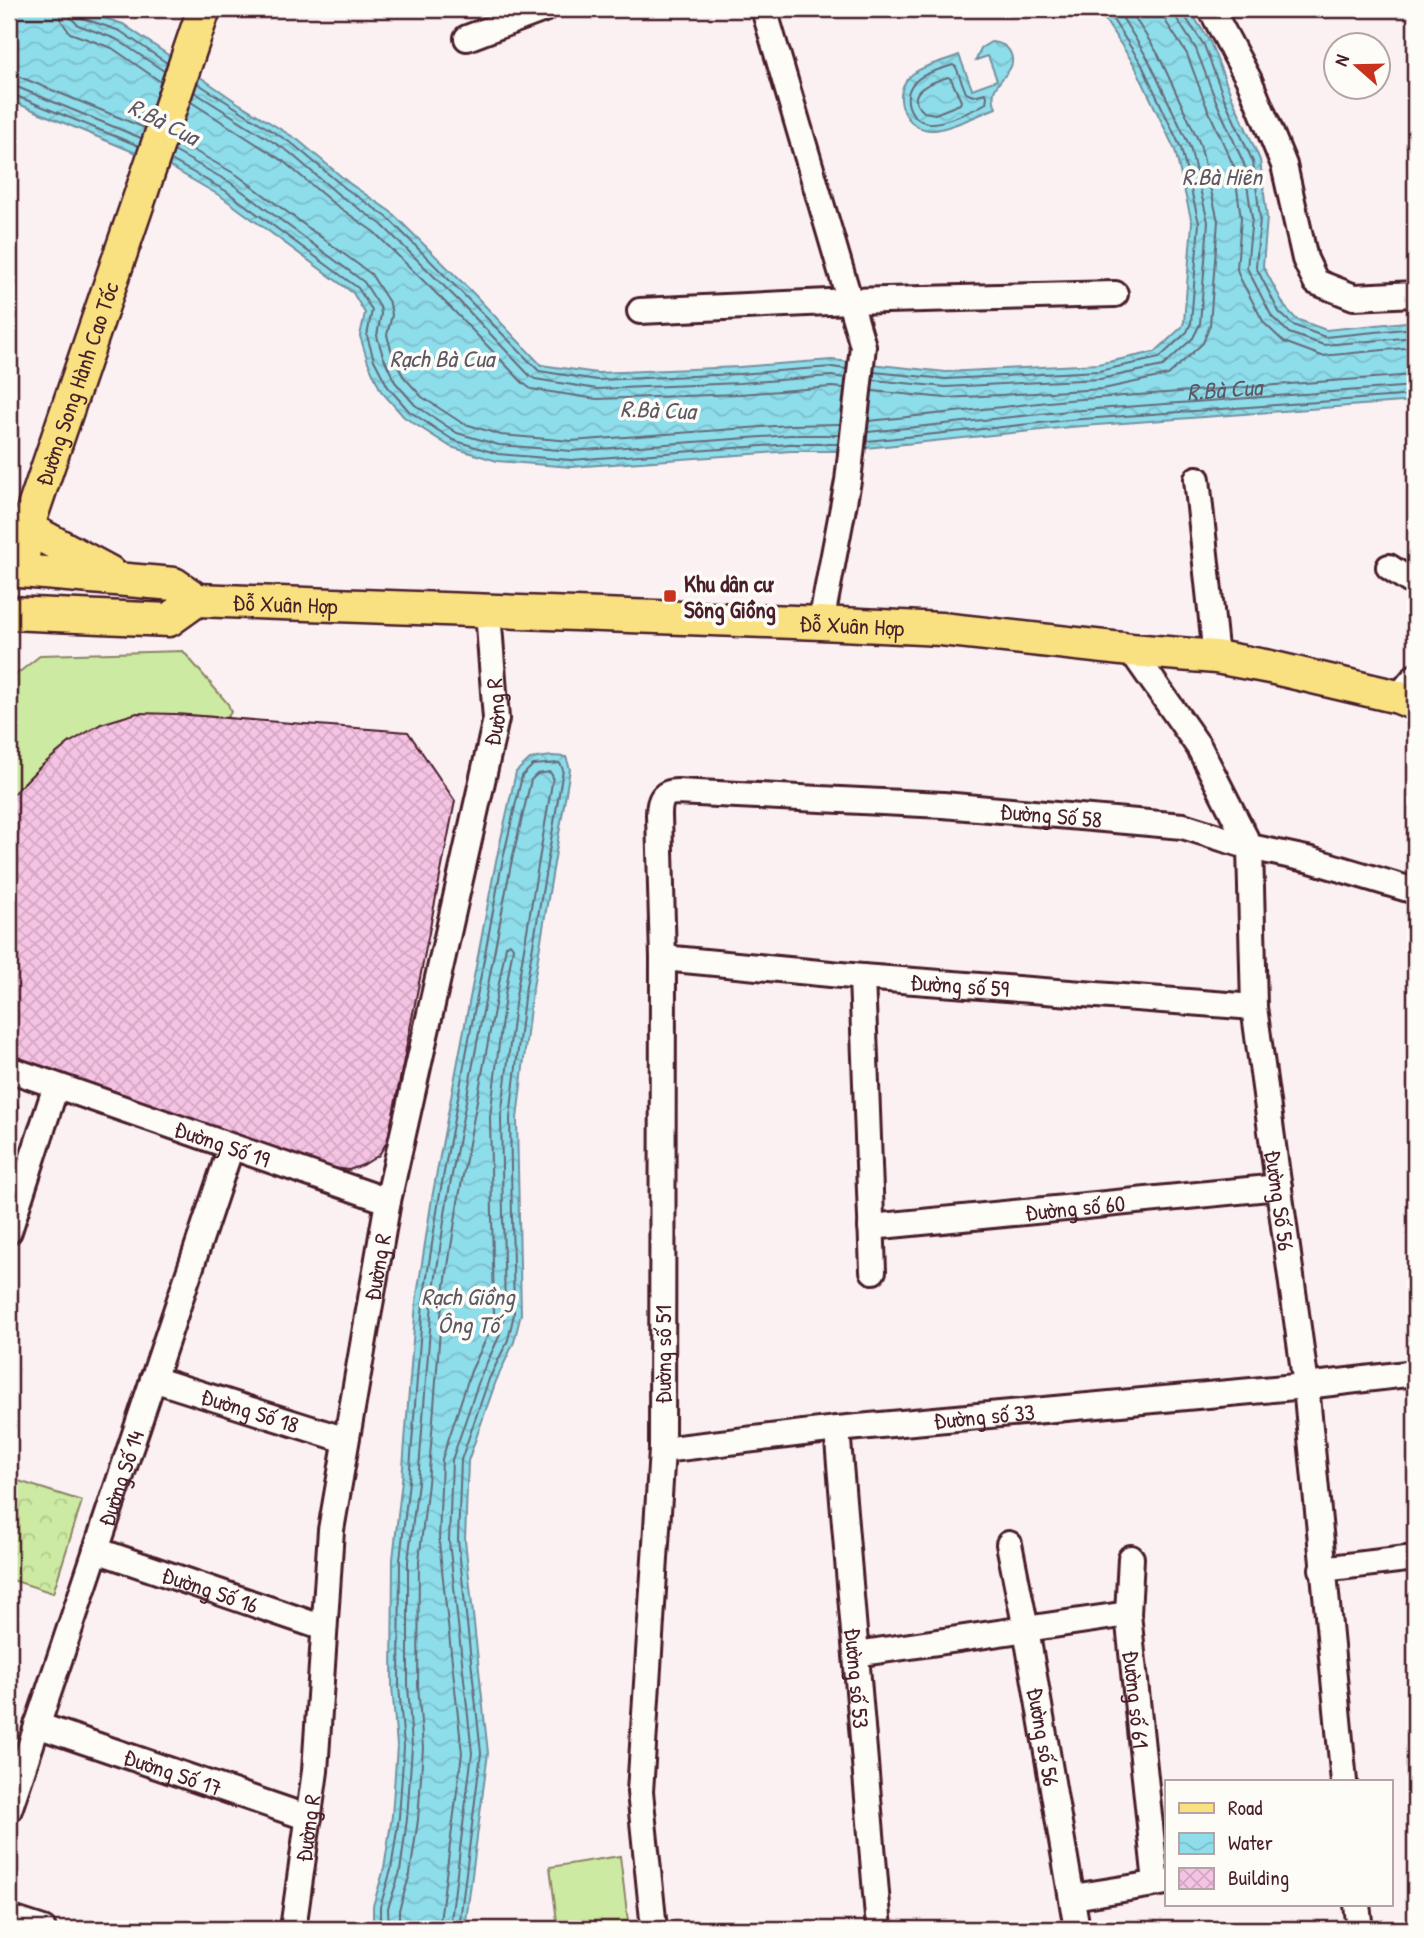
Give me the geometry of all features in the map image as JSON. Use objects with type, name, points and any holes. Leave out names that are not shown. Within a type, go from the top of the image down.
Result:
[{"type":"main road","name":"Đường Song Hành Cao Tốc","points":[[15,571],[18,527],[125,236],[204,9]]},
{"type":"main road","points":[[18,527],[119,578]]},
{"type":"main road","name":"Đỗ Xuân Hợp","points":[[15,571],[174,584],[197,600],[941,629],[1216,657],[1409,693]]},
{"type":"main road","points":[[9,640],[20,613],[169,620],[197,600]]},
{"type":"street","points":[[467,38],[544,9]]},
{"type":"street","points":[[764,9],[863,346],[848,481],[821,623]]},
{"type":"street","points":[[1211,9],[1249,80],[1284,165],[1305,259],[1316,282],[1354,297],[1415,294]]},
{"type":"street","points":[[639,311],[849,300],[1115,294]]},
{"type":"street","points":[[1197,479],[1216,657]]},
{"type":"street","points":[[1389,567],[1415,584]]},
{"type":"street","name":"Đường R","points":[[293,1929],[315,1770],[331,1530],[346,1440],[388,1200],[496,719],[488,611]]},
{"type":"street","name":"Đường Số 56","points":[[1132,650],[1199,747],[1250,847],[1254,1007],[1306,1386],[1343,1780]]},
{"type":"street","name":"Đường số 51","points":[[654,1929],[640,1792],[662,1450],[663,958],[659,804],[669,792],[677,792]]},
{"type":"street","name":"Đường Số 58","points":[[677,792],[943,804],[1183,826],[1250,847],[1311,860],[1415,891]]},
{"type":"street","name":"Đường số 59","points":[[663,958],[862,977],[1254,1007]]},
{"type":"street","points":[[862,977],[873,1271]]},
{"type":"street","name":"Đường Số 19","points":[[9,1069],[388,1200]]},
{"type":"street","points":[[9,1231],[56,1086]]},
{"type":"street","name":"Đường Số 14","points":[[9,1810],[231,1146]]},
{"type":"street","name":"Đường số 60","points":[[871,1227],[1279,1187]]},
{"type":"street","points":[[1306,1386],[1415,1373]]},
{"type":"street","name":"Đường Số 18","points":[[153,1379],[346,1440]]},
{"type":"street","name":"Đường số 33","points":[[662,1450],[837,1429],[1306,1386]]},
{"type":"street","name":"Đường số 53","points":[[837,1429],[879,1929]]},
{"type":"street","name":"Đường số 56","points":[[1009,1544],[1077,1929]]},
{"type":"street","name":"Đường Số 16","points":[[96,1550],[324,1628]]},
{"type":"street","name":"Đường số 61","points":[[1073,1897],[1161,1883],[1128,1614],[1130,1558]]},
{"type":"street","points":[[1322,1569],[1415,1558]]},
{"type":"street","points":[[856,1654],[1128,1614]]},
{"type":"street","name":"Đường Số 17","points":[[37,1725],[309,1818]]},
{"type":"street","points":[[1357,1906],[1360,1929]]},
{"type":"street","points":[[9,1918],[43,1929]]},
{"type":"green space","points":[[183,651],[228,704],[231,712],[227,718],[134,714],[69,743],[9,798],[9,689],[13,677],[41,655]]},
{"type":"green space","points":[[9,1478],[82,1501],[53,1593],[9,1579]]},
{"type":"green space","points":[[620,1856],[629,1929],[558,1929],[550,1867]]},
{"type":"water","name":"Rạch Bà Cua","points":[[9,9],[76,9],[123,24],[235,101],[298,140],[349,183],[391,212],[541,365],[597,373],[832,360],[946,372],[1098,364],[1155,352],[1184,322],[1192,223],[1175,150],[1135,66],[1098,9],[1189,9],[1210,42],[1260,160],[1267,218],[1263,266],[1285,307],[1296,319],[1326,330],[1415,321],[1415,401],[1070,427],[837,451],[791,451],[571,467],[497,461],[451,447],[404,417],[381,391],[360,336],[365,313],[353,293],[222,197],[172,168],[9,100]]},
{"type":"water","points":[[991,42],[1005,46],[1012,58],[1010,69],[994,92],[996,108],[934,130],[923,129],[908,118],[903,109],[902,90],[906,81],[924,67],[959,55],[972,89],[997,80],[988,56],[976,60],[981,48]]},
{"type":"water","name":"Rạch Giồng Ông Tố","points":[[566,757],[570,769],[531,999],[517,1119],[521,1314],[514,1342],[496,1381],[468,1461],[465,1540],[488,1753],[465,1929],[373,1929],[373,1906],[384,1869],[392,1816],[397,1746],[392,1686],[393,1559],[416,1302],[432,1198],[496,861],[516,772],[530,759]]},
{"type":"building","points":[[137,713],[408,732],[455,801],[388,1140],[379,1155],[363,1165],[349,1170],[333,1168],[9,1057],[9,798],[69,743],[101,724]]},
{"type":"building","points":[[9,1093],[13,1094],[18,1106],[9,1134]]},
{"type":"place","name":"Khu dân cư Sông Giồng","points":[[670,596]]},
{"type":"water label","name":"R.Bà Cua","points":[[164,121]]},
{"type":"water label","name":"R.Bà Hiên","points":[[1222,176]]},
{"type":"water label","name":"R.Bà Cua","points":[[1223,386]]},
{"type":"water label","name":"R.Bà Cua","points":[[658,409]]}]
